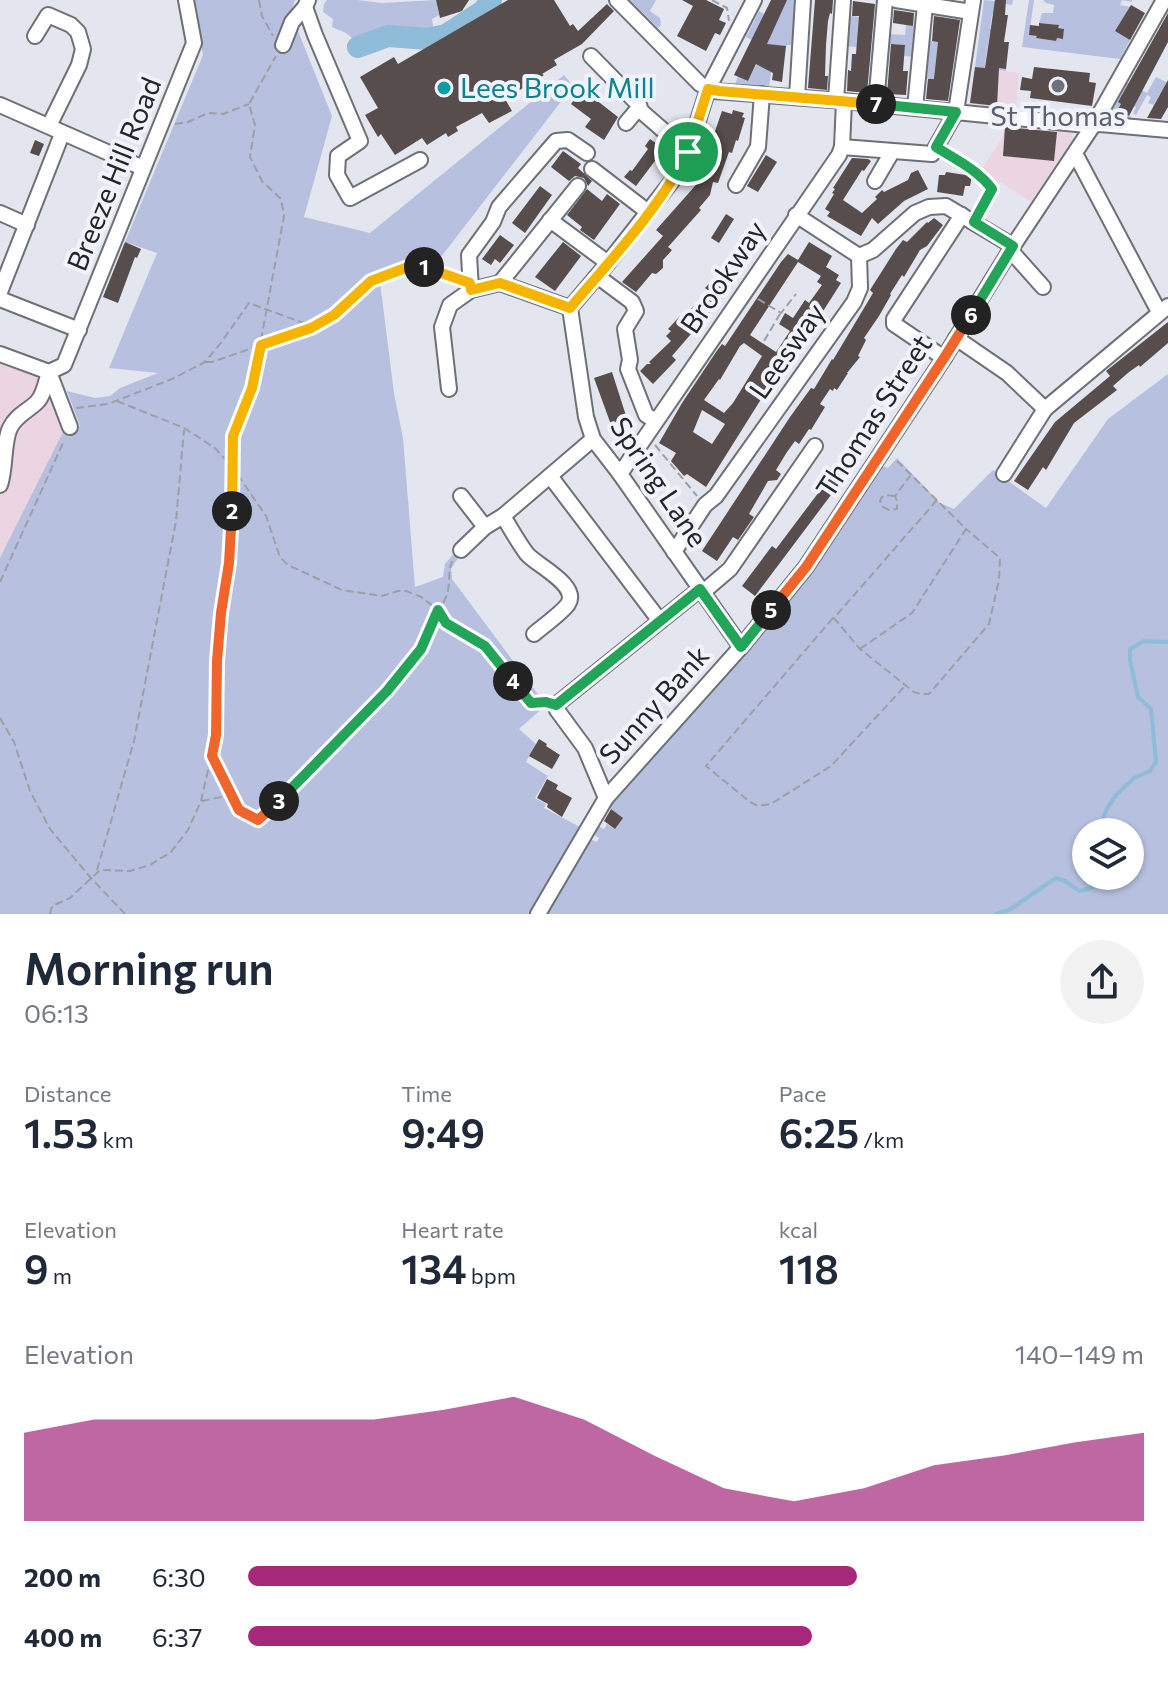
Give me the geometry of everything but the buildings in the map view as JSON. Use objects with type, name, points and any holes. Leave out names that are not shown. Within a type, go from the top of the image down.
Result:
[{"type":"street","name":"Breeze Hill Road","points":[[49,372],[64,365],[194,43],[186,0]]},
{"type":"street","points":[[617,0],[708,89],[1086,125],[1167,126]]},
{"type":"street","points":[[449,389],[442,327],[450,305],[470,286],[500,283],[570,308],[676,176],[688,152],[708,89],[754,0]]},
{"type":"street","points":[[797,97],[803,0]]},
{"type":"street","name":"Brookway","points":[[620,474],[839,155],[842,147],[843,0]]},
{"type":"street","points":[[876,104],[885,0]]},
{"type":"street","points":[[842,147],[892,152],[934,150],[956,112],[972,6],[925,5],[896,0]]},
{"type":"street","name":"Thomas Street","points":[[741,647],[806,567],[944,358],[1094,124],[1164,0]]},
{"type":"street","points":[[282,47],[292,22],[307,4]]},
{"type":"street","points":[[307,4],[315,35],[360,141],[338,156],[337,175],[350,198],[420,160]]},
{"type":"street","points":[[915,108],[925,5]]},
{"type":"street","points":[[0,292],[27,225],[83,49],[78,32],[48,9],[35,36]]},
{"type":"street","points":[[591,56],[639,105],[641,111],[688,152]]},
{"type":"street","points":[[736,185],[758,147],[762,94]]},
{"type":"street","points":[[0,105],[143,168]]},
{"type":"street","points":[[626,123],[633,113],[641,111]]},
{"type":"street","points":[[470,286],[469,255],[493,222],[499,207],[556,141],[568,140],[587,153]]},
{"type":"street","points":[[875,181],[892,152]]},
{"type":"street","points":[[1004,474],[1045,409],[1163,309],[1074,155]]},
{"type":"street","points":[[592,169],[648,212]]},
{"type":"street","points":[[500,283],[578,186]]},
{"type":"street","points":[[796,215],[859,256],[873,250],[915,213],[929,207],[946,206],[1012,248],[1043,287]]},
{"type":"street","points":[[0,213],[27,225]]},
{"type":"street","points":[[944,358],[894,324],[894,319],[968,218]]},
{"type":"street","points":[[550,220],[608,263]]},
{"type":"street","name":"Leesway","points":[[674,552],[854,302],[860,288],[859,256]]},
{"type":"street","points":[[597,276],[632,302],[636,311],[625,329],[630,360],[628,369],[646,415],[656,421]]},
{"type":"street","points":[[0,299],[79,330]]},
{"type":"street","name":"Spring Lane","points":[[570,308],[586,417],[593,439],[741,647]]},
{"type":"street","points":[[956,338],[1007,373],[1045,409]]},
{"type":"street","points":[[0,354],[49,372],[70,427]]},
{"type":"street","points":[[0,485],[4,473],[3,436],[11,424],[36,404],[49,372]]},
{"type":"street","points":[[461,550],[593,439]]},
{"type":"street","points":[[606,798],[585,748],[557,707],[660,621],[730,569],[815,446]]},
{"type":"street","points":[[550,476],[660,621]]},
{"type":"street","points":[[461,496],[485,527]]},
{"type":"street","points":[[503,516],[530,558],[557,576],[570,597],[568,604],[534,634]]},
{"type":"street","name":"Sunny Bank","points":[[538,914],[606,798],[741,647]]},
{"type":"path","points":[[162,126],[188,122],[208,113],[223,114],[249,104],[282,47],[262,16],[259,0]]},
{"type":"path","points":[[712,0],[727,8],[729,24]]},
{"type":"path","points":[[50,914],[52,906],[70,898],[100,870],[130,871],[150,865],[171,852],[188,830],[201,801],[216,735],[217,661],[232,528],[233,436],[252,388],[284,216],[281,199],[262,181],[250,157],[255,125],[249,104]]},
{"type":"path","points":[[934,150],[973,171],[992,189],[968,218]]},
{"type":"path","points":[[205,362],[311,328],[334,315],[371,281],[408,267],[436,270],[470,286]]},
{"type":"path","points":[[745,290],[781,313]]},
{"type":"path","points":[[764,341],[796,294]]},
{"type":"path","points":[[63,409],[108,404],[172,379],[205,362],[249,303],[301,322],[316,324]]},
{"type":"path","points":[[117,401],[184,428],[215,448],[266,516],[280,557],[288,565],[342,590],[382,596],[406,591],[421,597],[438,610],[446,623],[485,646],[531,703],[546,702],[557,707]]},
{"type":"path","points":[[0,582],[70,427]]},
{"type":"path","points":[[96,873],[134,741],[176,521],[184,428]]},
{"type":"path","points":[[647,435],[705,505]]},
{"type":"path","points":[[834,618],[860,649],[921,694],[929,694],[989,624],[999,580],[1000,558],[884,448]]},
{"type":"path","points":[[895,496],[911,475]]},
{"type":"path","points":[[895,496],[897,509],[883,507],[882,497],[895,496]]},
{"type":"path","points":[[905,685],[831,766],[771,804],[758,806],[750,802],[706,766],[937,500]]},
{"type":"path","points":[[860,649],[912,613],[966,529]]},
{"type":"path","points":[[212,756],[239,810],[258,820],[387,691],[421,649],[445,600],[448,571],[454,556],[461,550]]},
{"type":"path","points":[[0,718],[14,742],[30,791],[50,829],[125,914]]},
{"type":"path","points":[[201,801],[231,795]]},
{"type":"shaded area","points":[[192,0],[295,0],[287,23],[296,26],[332,116],[304,217],[370,233],[564,75],[573,86],[441,257],[391,265],[380,282],[403,438],[415,587],[443,577],[445,564],[456,551],[460,555],[451,569],[452,579],[546,705],[519,729],[536,744],[526,762],[548,776],[535,798],[546,804],[544,808],[582,829],[531,914],[0,914],[0,558],[65,428],[80,426],[67,391],[95,398],[110,396],[120,388],[158,373],[109,368],[157,253],[125,242],[203,55]]},
{"type":"shaded area","points":[[327,0],[382,3],[436,0],[439,15],[432,19],[434,32],[425,35],[385,32],[357,42],[332,27],[333,19],[323,12]]},
{"type":"shaded area","points":[[630,0],[656,0],[650,11],[660,18],[661,25],[658,28]]},
{"type":"shaded area","points":[[787,0],[795,0],[792,45],[787,45],[773,62],[769,87],[735,84],[738,77],[748,81],[770,38],[757,31],[752,40],[746,37],[759,11],[764,14]]},
{"type":"shaded area","points":[[984,0],[1013,0],[1012,5],[1005,4],[1003,15],[992,14],[990,29],[1006,31],[990,32],[985,65],[1006,71],[975,67]]},
{"type":"shaded area","points":[[1029,0],[1034,0],[1029,35],[1056,41],[1057,38],[1063,39],[1064,29],[1058,28],[1058,25],[1039,23],[1042,13],[1053,13],[1054,5],[1043,0],[1122,0],[1120,5],[1137,8],[1116,31],[1130,40],[1120,59],[1022,47]]},
{"type":"shaded area","points":[[916,11],[921,12],[917,57],[904,56],[905,45],[889,44],[889,34],[905,35],[906,25],[914,26]]},
{"type":"shaded area","points":[[846,15],[866,18],[857,47],[843,46]]},
{"type":"shaded area","points":[[941,31],[937,84],[921,78],[924,40],[933,41]]},
{"type":"shaded area","points":[[974,67],[1019,73],[1016,109],[969,104]]},
{"type":"shaded area","points":[[1156,77],[1168,83],[1154,104],[1157,106],[1148,103],[1151,97],[1147,95],[1136,115],[1133,113],[1136,107],[1119,102],[1118,109],[1130,119],[1111,117],[1109,114],[1127,82],[1147,93]]},
{"type":"shaded area","points":[[1006,124],[1057,129],[1073,135],[1031,202],[981,170],[1001,140]]},
{"type":"shaded area","points":[[0,361],[32,373],[38,378],[40,386],[50,391],[65,434],[0,574]]},
{"type":"shaded area","points":[[1168,374],[1168,914],[542,914],[587,838],[597,842],[599,838],[592,833],[596,825],[604,829],[607,824],[615,829],[622,818],[608,807],[750,642],[879,464],[888,468],[897,458],[940,503],[954,509],[993,470],[1046,508],[1108,419]]},
{"type":"waterway","points":[[358,47],[388,36],[428,39],[446,35],[483,11],[491,0]]},
{"type":"waterway","points":[[1103,818],[1117,794],[1134,778],[1150,771],[1156,762],[1151,709],[1138,697],[1130,649],[1144,641],[1168,642]]},
{"type":"waterway","points":[[996,914],[1009,910],[1056,878],[1072,886]]},
{"type":"waterway","points":[[1078,890],[1084,890]]},
{"type":"place","name":"St Thomas","points":[[1058,86]]},
{"type":"place","name":"Lees Brook Mill","points":[[444,88]]},
{"type":"route","points":[[708,89],[956,112],[936,147],[986,181],[992,189],[974,222],[1013,246],[944,358],[806,567],[741,647],[700,589],[556,705],[531,703],[485,646],[446,623],[438,610],[421,649],[387,691],[258,820],[246,815],[239,810],[212,756],[216,735],[221,613],[232,528],[233,436],[252,388],[261,345],[311,328],[334,315],[371,281],[408,267],[436,270],[470,283],[471,290],[500,283],[570,308],[676,176],[688,152],[708,89]]}]
